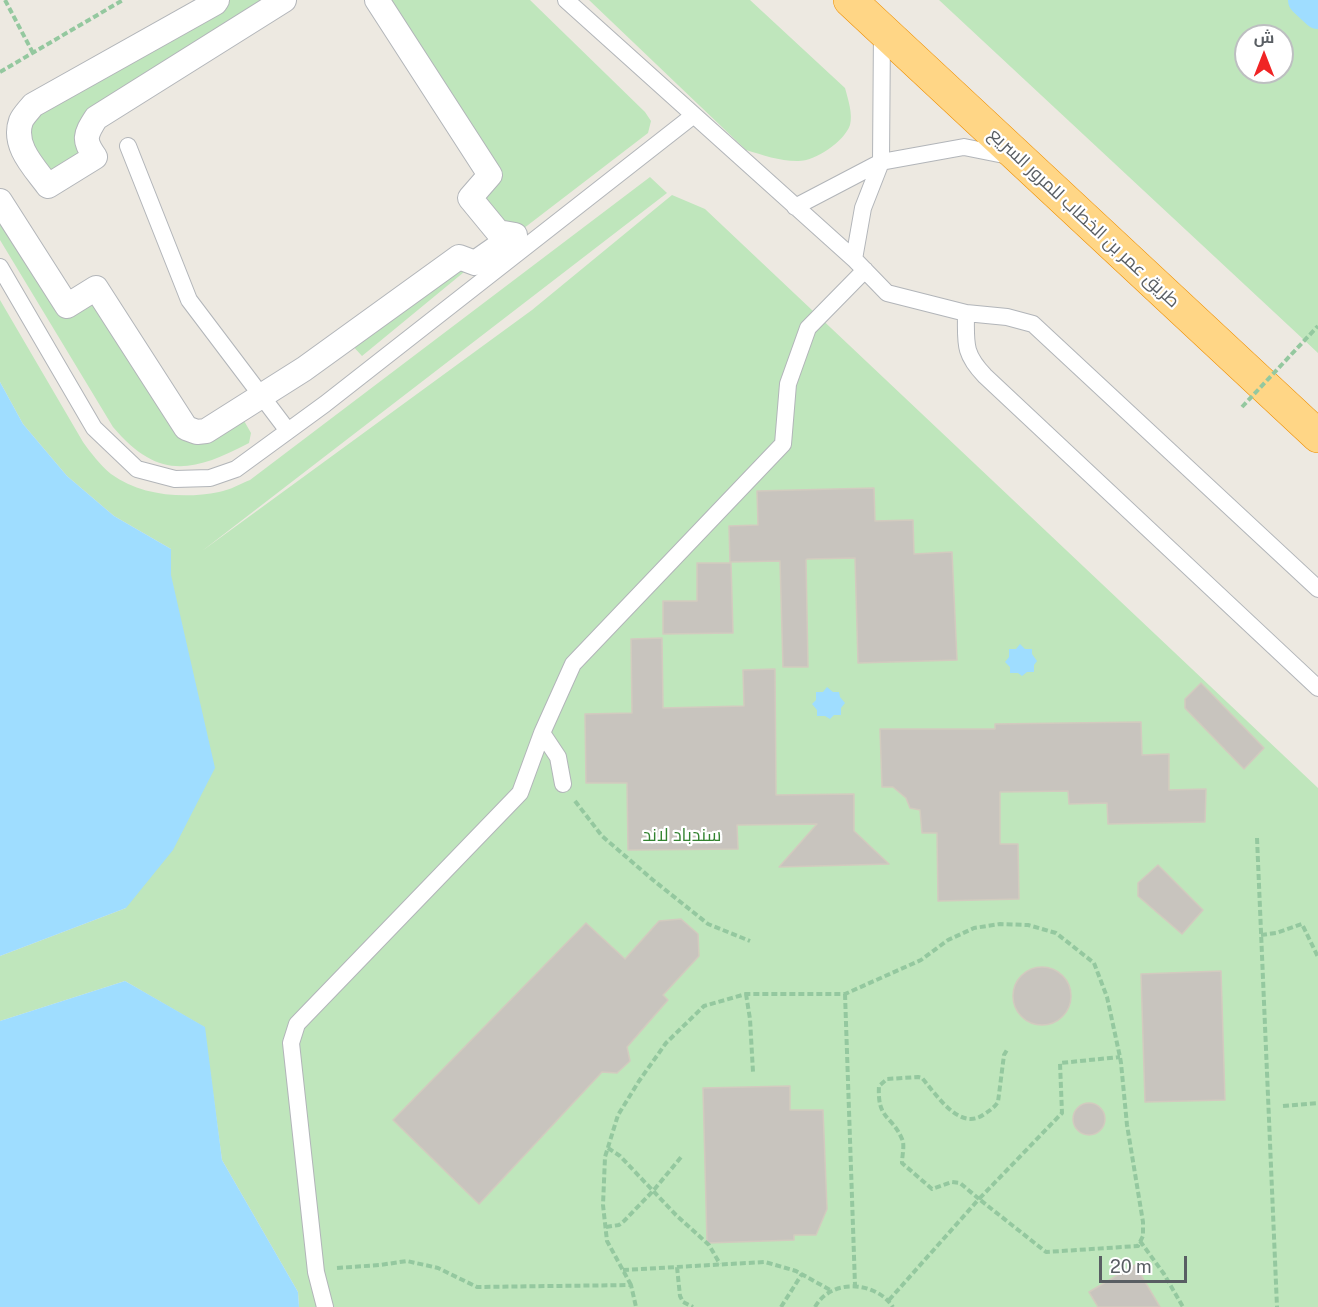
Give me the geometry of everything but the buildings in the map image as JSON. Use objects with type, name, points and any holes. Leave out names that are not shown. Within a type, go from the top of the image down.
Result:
[{"type":"highway","name":"طريق عمر بن الخطاب للمرور السريع","points":[[850,0],[1318,436]]},
{"type":"street","points":[[217,0],[33,105],[21,121],[19,136],[24,154],[48,186],[95,157],[86,145],[86,134],[96,118],[284,0]]},
{"type":"street","points":[[0,201],[67,306],[96,288],[186,428],[197,432],[206,431],[304,369],[459,256],[475,263],[515,235],[498,232],[470,198],[490,175],[377,0]]},
{"type":"lane","points":[[566,0],[860,265],[887,293],[966,313],[1007,317],[1033,324],[1318,589]]},
{"type":"lane","points":[[325,1307],[316,1272],[291,1043],[297,1024],[520,793],[542,733],[573,664],[783,444],[788,384],[808,328],[860,265],[863,208],[881,162],[882,30]]},
{"type":"lane","points":[[0,267],[94,428],[137,469],[175,479],[210,478],[236,469],[325,404],[694,115]]},
{"type":"lane","points":[[128,146],[189,300],[288,431]]},
{"type":"lane","points":[[795,207],[881,162],[964,147],[1019,157]]},
{"type":"lane","points":[[966,313],[966,347],[972,362],[985,376],[1318,688]]},
{"type":"lane","points":[[542,733],[558,757],[563,784]]},
{"type":"path","points":[[5,0],[33,53]]},
{"type":"path","points":[[0,72],[122,0]]},
{"type":"path","points":[[1242,407],[1318,326]]},
{"type":"path","points":[[563,784],[603,836],[653,880],[708,924],[750,940]]},
{"type":"path","points":[[1257,838],[1277,1307]]},
{"type":"path","points":[[636,1307],[632,1285],[608,1241],[603,1205],[605,1157],[618,1115],[666,1043],[704,1006],[746,994],[845,994],[921,960],[948,940],[974,928],[1000,924],[1028,925],[1056,933],[1094,963],[1107,997],[1120,1057],[1127,1125],[1143,1222],[1143,1236],[1138,1246],[1046,1252],[960,1182],[952,1182],[932,1189],[902,1163],[903,1140],[881,1110],[878,1099],[879,1086],[887,1079],[922,1078],[956,1114],[977,1119],[996,1106],[998,1102],[1004,1055],[1008,1048]]},
{"type":"path","points":[[1261,935],[1276,933],[1302,924],[1318,957]]},
{"type":"path","points":[[746,994],[753,1072]]},
{"type":"path","points":[[845,994],[855,1285]]},
{"type":"path","points":[[889,1300],[979,1199],[1062,1113],[1060,1062],[1120,1057]]},
{"type":"path","points":[[1284,1106],[1318,1103]]},
{"type":"path","points":[[608,1148],[620,1156],[709,1245],[720,1264]]},
{"type":"path","points":[[606,1227],[619,1225],[653,1191],[682,1156]]},
{"type":"path","points":[[1140,1241],[1164,1274],[1183,1307]]},
{"type":"path","points":[[316,1272],[333,1268],[407,1261],[438,1268],[477,1287],[632,1285]]},
{"type":"path","points":[[623,1270],[765,1262],[802,1274],[832,1291]]},
{"type":"path","points":[[677,1267],[680,1296],[683,1302],[693,1307]]},
{"type":"path","points":[[782,1307],[802,1274]]},
{"type":"path","points":[[815,1307],[817,1302],[832,1291],[855,1285],[874,1290],[889,1300],[893,1307]]},
{"type":"green space","points":[[217,0],[284,0],[96,118],[86,145],[48,186],[21,121]]},
{"type":"green space","points":[[377,0],[530,0],[645,112],[651,121],[648,133],[515,235],[470,198],[490,175]]},
{"type":"green space","points":[[589,0],[750,0],[845,88],[851,111],[850,125],[842,138],[828,150],[804,160],[777,159],[746,150]]},
{"type":"green space","points":[[939,0],[1318,0],[1318,353]]},
{"type":"green space","name":"سندباد لاند","points":[[650,177],[667,193],[202,551],[532,310],[672,195],[705,209],[1318,788],[1318,1307],[299,1307],[298,1292],[222,1160],[204,1027],[125,981],[0,1021],[0,956],[126,908],[171,575],[171,549],[114,516],[67,476],[23,424],[0,382],[0,300],[83,442],[111,474],[136,487],[163,494],[192,495],[219,492],[250,480]]},
{"type":"green space","points":[[0,201],[66,306],[96,288],[186,428],[243,419],[251,433],[249,443],[210,461],[176,466],[145,456],[129,444],[113,427],[0,240]]},
{"type":"green space","points":[[459,257],[475,263],[362,356],[350,343]]},
{"type":"water","points":[[0,382],[23,424],[67,476],[114,516],[171,549],[171,575],[215,768],[173,850],[126,908],[0,956]]},
{"type":"water","points":[[1020,644],[1025,649],[1032,649],[1032,654],[1037,661],[1034,665],[1034,672],[1027,672],[1022,676],[1018,673],[1010,673],[1010,667],[1005,662],[1009,657],[1009,649],[1016,649]]},
{"type":"water","points":[[827,687],[833,692],[839,692],[845,703],[841,708],[841,715],[834,715],[830,719],[817,716],[817,710],[812,704],[816,700],[816,692],[823,692]]},
{"type":"water","points":[[125,981],[205,1027],[222,1160],[298,1292],[299,1307],[0,1307],[0,1021]]},
{"type":"waterway","points":[[1304,0],[1318,13]]}]
